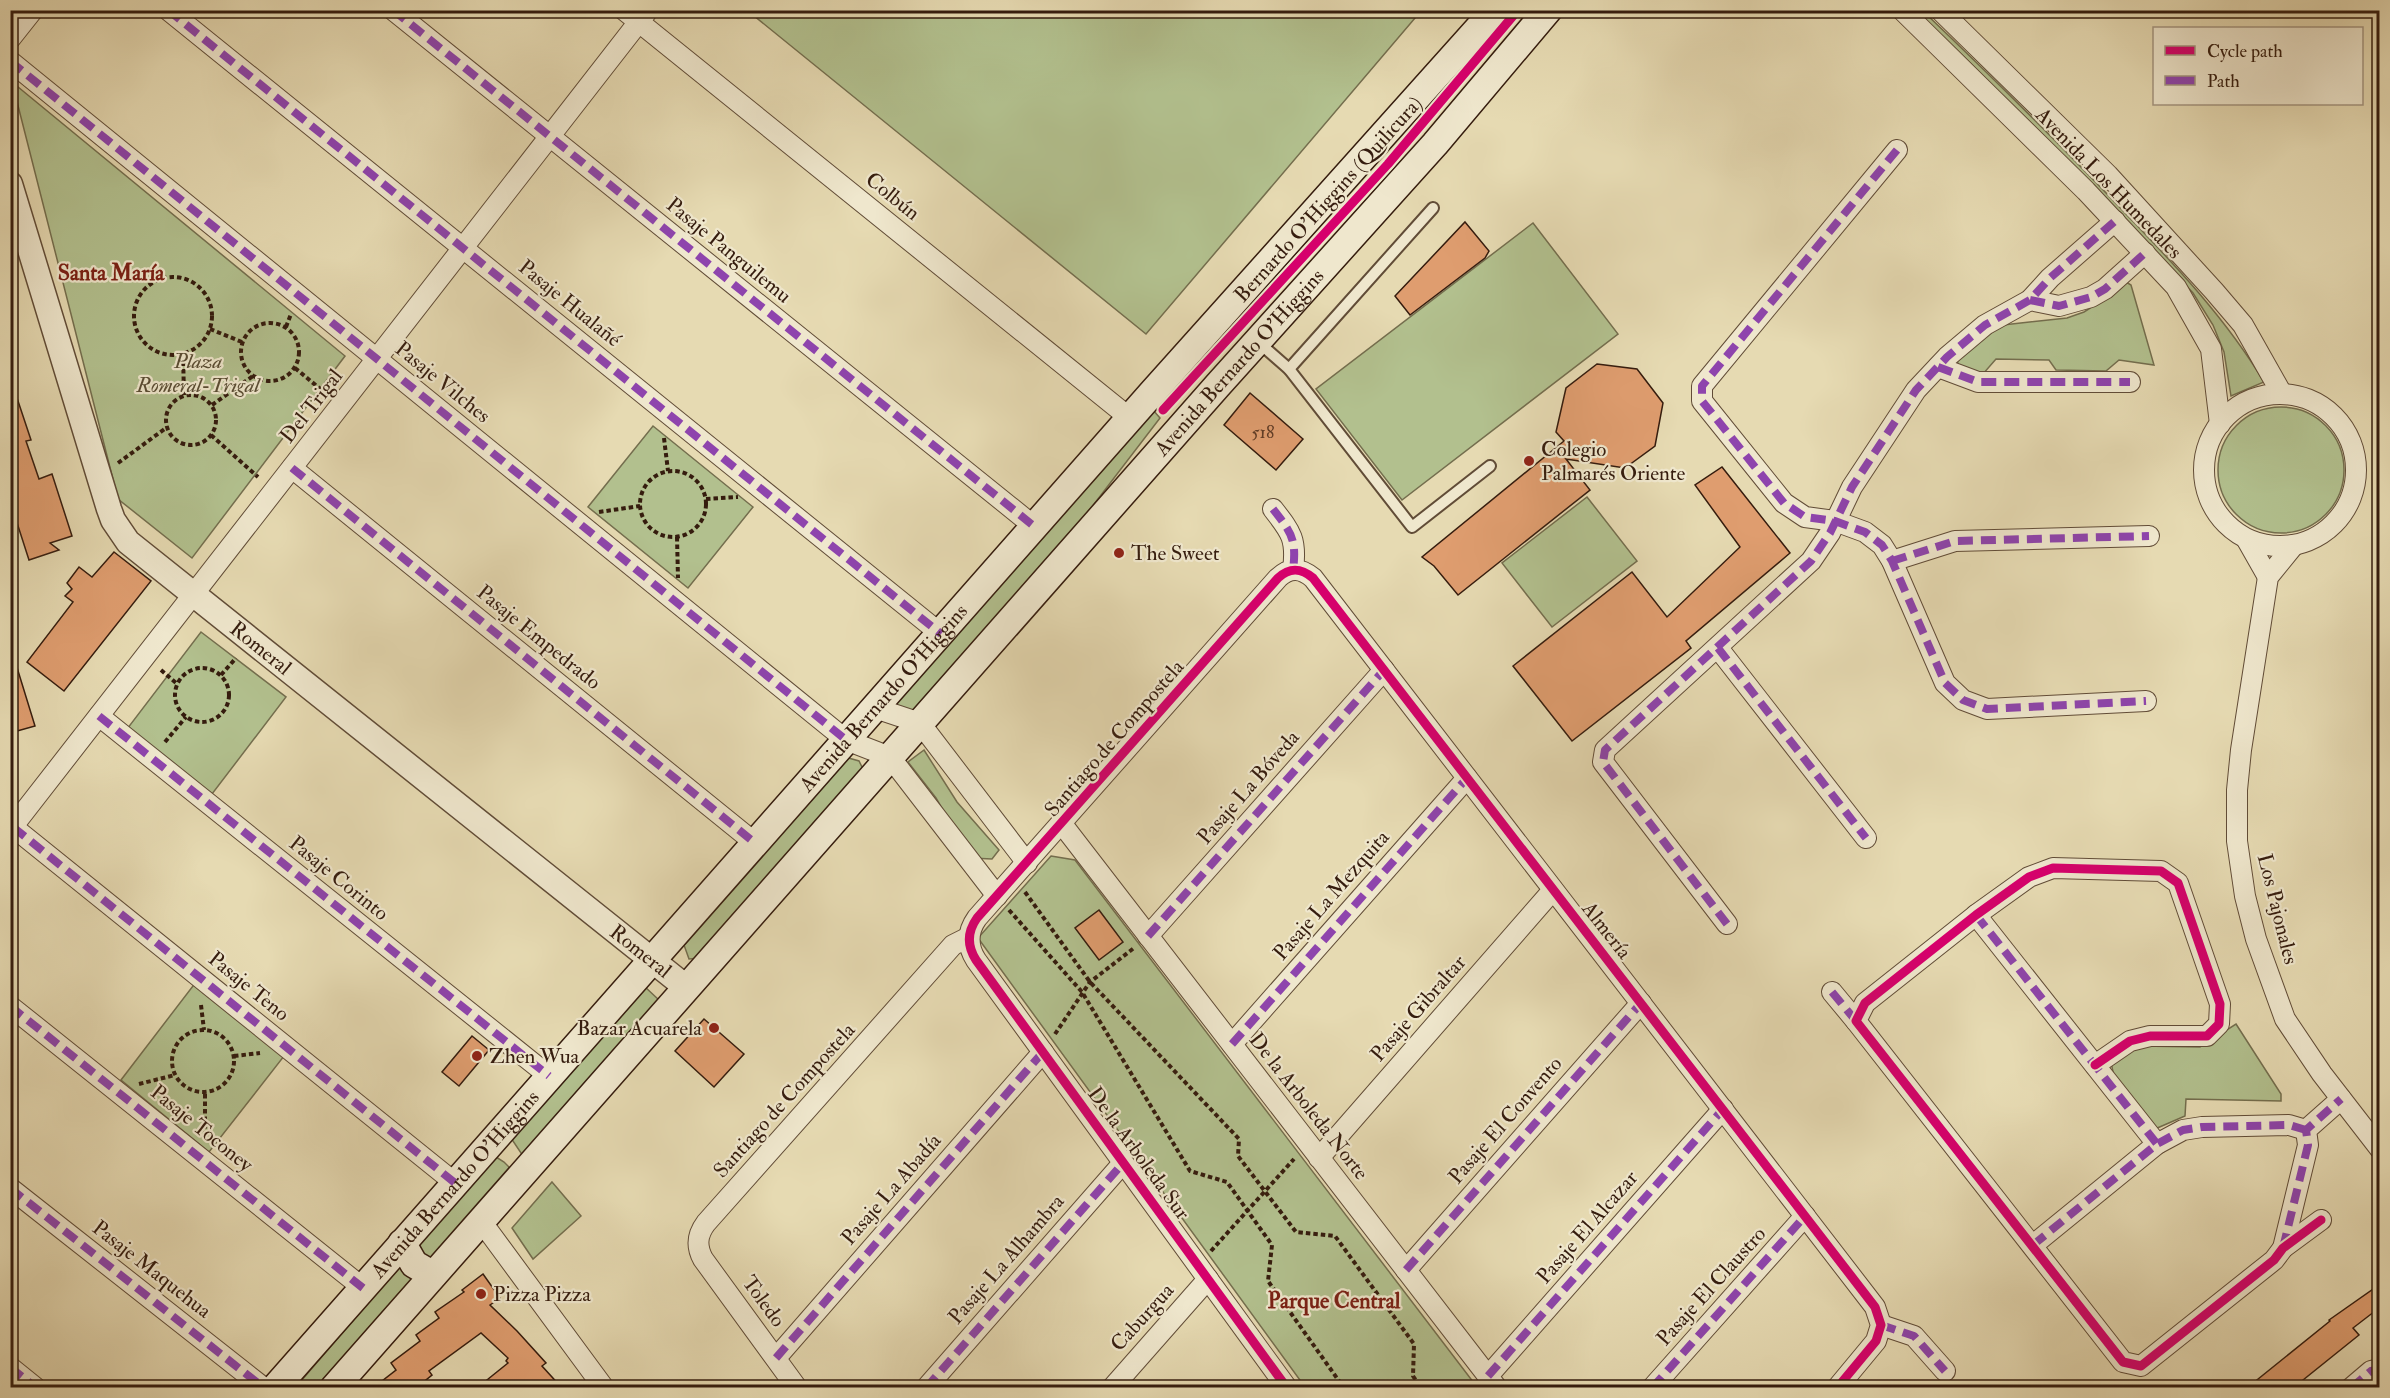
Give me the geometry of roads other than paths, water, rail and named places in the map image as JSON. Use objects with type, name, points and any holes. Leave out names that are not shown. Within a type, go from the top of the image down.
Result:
[{"type":"main road","name":"Avenida Bernardo O'Higgins","points":[[275,1388],[1152,393],[1495,10]]},
{"type":"main road","name":"Avenida Bernardo O'Higgins","points":[[334,1388],[1257,341],[1435,144],[1548,10]]},
{"type":"main road","points":[[1152,393],[1163,410],[1166,422],[1166,433],[1159,452]]},
{"type":"main road","points":[[498,1134],[510,1151],[517,1181]]},
{"type":"main road","points":[[402,1243],[414,1264],[433,1275]]},
{"type":"street","points":[[10,39],[33,10]]},
{"type":"street","name":"Pasaje Hualañé","points":[[168,10],[941,634]]},
{"type":"street","name":"Pasaje Panguilemu","points":[[393,10],[1035,527]]},
{"type":"street","name":"Avenida Los Humedales","points":[[1902,10],[2115,221],[2176,287],[2211,349],[2220,424]]},
{"type":"street","name":"Avenida Los Humedales","points":[[1940,10],[2108,175],[2214,291],[2243,325],[2282,394]]},
{"type":"street","name":"Del Trigal","points":[[12,828],[550,137],[637,14]]},
{"type":"street","name":"Colbún","points":[[637,14],[1131,419]]},
{"type":"street","name":"Pasaje Vilches","points":[[10,62],[846,740]]},
{"type":"street","points":[[1897,150],[1702,386],[1702,401],[1784,503],[1805,517],[1835,522],[1865,532],[1882,545],[1892,561],[1945,683],[1963,700],[1987,709],[2146,701]]},
{"type":"street","name":"Romeral","points":[[10,184],[99,477],[113,520],[124,537],[687,988]]},
{"type":"street","points":[[1727,924],[1603,762],[1605,750],[1811,561],[1835,522],[1852,487],[1916,390],[1947,357],[1986,325],[2030,300],[2050,278],[2115,221]]},
{"type":"street","points":[[2030,300],[2059,306],[2091,297],[2105,289],[2145,253]]},
{"type":"street","points":[[1938,367],[1978,382],[2130,382]]},
{"type":"street","points":[[2282,394],[2301,397],[2324,408],[2342,425],[2353,448],[2356,473],[2352,497],[2339,519],[2321,536],[2294,545],[2272,547],[2247,540],[2226,525],[2211,505],[2204,481],[2205,455],[2213,432],[2230,412],[2252,399],[2282,394]]},
{"type":"street","name":"Pasaje Empedrado","points":[[292,468],[755,843]]},
{"type":"street","points":[[1273,509],[1289,529],[1295,543],[1293,570]]},
{"type":"street","points":[[1892,561],[1955,541],[2149,536]]},
{"type":"street","points":[[2247,540],[2268,577],[2294,545]]},
{"type":"street","name":"Almería","points":[[1293,570],[1307,573],[1313,578],[1875,1307],[1881,1325]]},
{"type":"street","name":"Santiago de Compostela","points":[[698,1241],[706,1223],[953,945],[969,937],[973,924],[997,896],[1278,578],[1287,571],[1293,570]]},
{"type":"street","name":"Los Pajonales","points":[[2268,577],[2241,750],[2237,790],[2237,841],[2246,896],[2256,939],[2285,1019],[2379,1149]]},
{"type":"street","points":[[1718,648],[1866,838]]},
{"type":"street","name":"Pasaje La Bóveda","points":[[1148,936],[1384,670]]},
{"type":"street","points":[[875,708],[920,723],[1020,870]]},
{"type":"street","name":"Pasaje Corinto","points":[[99,716],[549,1076]]},
{"type":"street","points":[[846,740],[890,757],[997,896]]},
{"type":"street","name":"Pasaje La Mezquita","points":[[1232,1044],[1467,778]]},
{"type":"street","name":"De la Arboleda Norte","points":[[1062,824],[1492,1382]]},
{"type":"street","name":"Pasaje Teno","points":[[12,828],[455,1183]]},
{"type":"street","points":[[1043,844],[1084,853]]},
{"type":"street","points":[[1856,1021],[1865,1003],[1976,915],[2029,877],[2053,868],[2161,871],[2178,883],[2220,1004],[2219,1024],[2207,1036],[2150,1036],[2130,1041],[2095,1065]]},
{"type":"street","name":"Pasaje Gibraltar","points":[[1314,1150],[1553,890]]},
{"type":"street","points":[[1976,915],[2157,1144]]},
{"type":"street","name":"De la Arboleda Sur","points":[[969,937],[976,960],[1287,1388]]},
{"type":"street","points":[[1832,992],[2123,1362],[2141,1366],[2274,1260],[2283,1248],[2321,1220]]},
{"type":"street","name":"Pasaje El Convento","points":[[1406,1270],[1641,1003]]},
{"type":"street","name":"Pasaje Toconey","points":[[10,1006],[363,1288]]},
{"type":"street","name":"Pasaje La Abadía","points":[[776,1358],[1043,1052]]},
{"type":"street","points":[[2283,1248],[2311,1125],[2341,1099]]},
{"type":"street","name":"Pasaje El Alcazar","points":[[1492,1382],[1723,1109]]},
{"type":"street","points":[[2033,1245],[2157,1144],[2182,1130],[2202,1127],[2311,1125]]},
{"type":"street","name":"Pasaje La Alhambra","points":[[926,1388],[1123,1163]]},
{"type":"street","name":"Pasaje Maquehua","points":[[10,1188],[264,1388]]},
{"type":"street","name":"Pasaje El Claustro","points":[[1652,1388],[1805,1216]]},
{"type":"street","points":[[481,1221],[604,1388]]},
{"type":"street","name":"Toledo","points":[[698,1241],[703,1259],[797,1388]]},
{"type":"street","name":"Caburgua","points":[[1112,1388],[1203,1272]]},
{"type":"street","points":[[1837,1388],[1876,1341],[1881,1325],[1914,1336],[1945,1371]]},
{"type":"street","points":[[10,1367],[36,1388]]},
{"type":"street","points":[[2352,1388],[2372,1371],[2379,1369]]},
{"type":"lane","points":[[1289,369],[1433,208]]},
{"type":"lane","points":[[1257,341],[1289,369],[1412,527],[1490,466]]},
{"type":"place","name":"Colegio Palmarés Oriente","points":[[1529,461]]},
{"type":"place","name":"The Sweet","points":[[1119,553]]},
{"type":"place","name":"Bazar Acuarela","points":[[714,1028]]},
{"type":"place","name":"Zhen Wua","points":[[477,1056]]},
{"type":"place","name":"Pizza Pizza","points":[[481,1294]]},
{"type":"district","name":"Santa María","points":[[111,272]]},
{"type":"district","name":"Parque Central","points":[[1334,1300]]},
{"type":"park label","name":"Plaza Romeral-Trigal","points":[[198,373]]}]
